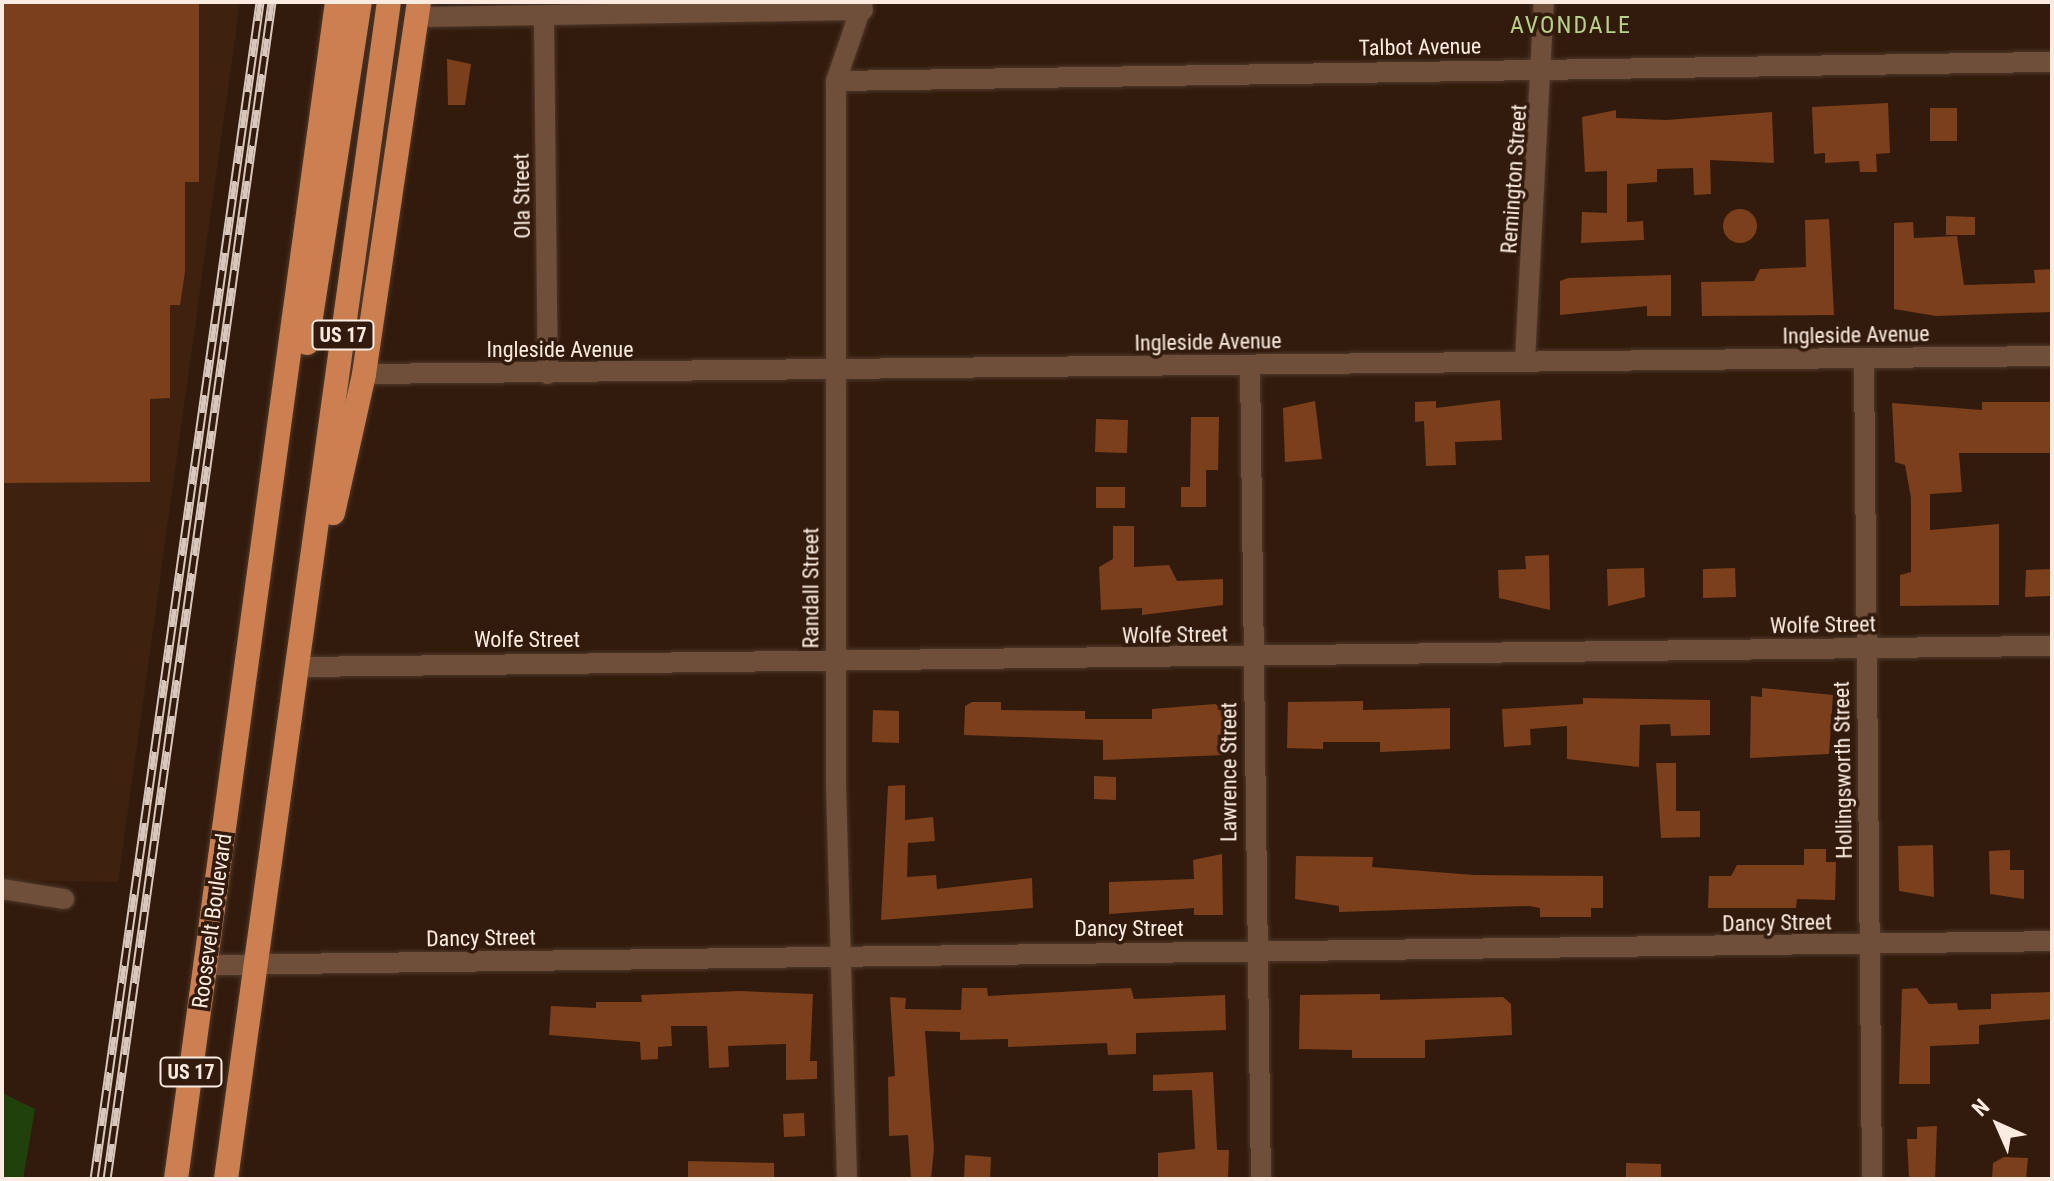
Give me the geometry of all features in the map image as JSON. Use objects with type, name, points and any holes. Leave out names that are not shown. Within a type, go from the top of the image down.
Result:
[{"type":"highway","points":[[249,663],[337,2]]},
{"type":"highway","name":"US 17","points":[[249,663],[329,224],[360,2]]},
{"type":"highway","name":"US 17","points":[[226,1179],[389,2]]},
{"type":"highway","points":[[299,667],[364,374],[418,9]]},
{"type":"highway","name":"Roosevelt Boulevard","points":[[176,1179],[249,663]]},
{"type":"street","name":"Remington Street","points":[[1525,360],[1545,70],[1544,2]]},
{"type":"street","points":[[418,9],[544,18],[595,9],[863,6]]},
{"type":"street","name":"Randall Street","points":[[847,1179],[836,663],[836,81],[863,6]]},
{"type":"street","name":"Ola Street","points":[[544,18],[548,374]]},
{"type":"street","name":"Talbot Avenue","points":[[836,81],[2052,62]]},
{"type":"street","name":"Ingleside Avenue","points":[[364,374],[835,374],[1525,360],[2052,356]]},
{"type":"street","name":"Hollingsworth Street","points":[[1864,359],[1872,1179]]},
{"type":"street","name":"Lawrence Street","points":[[1250,365],[1261,1179]]},
{"type":"street","name":"Wolfe Street","points":[[299,667],[836,663],[2052,646]]},
{"type":"street","points":[[2,889],[64,899]]},
{"type":"street","name":"Dancy Street","points":[[206,965],[2052,941]]},
{"type":"shaded area","points":[[2,2],[240,2],[118,882],[2,880]]},
{"type":"green space","points":[[2,1093],[35,1109],[23,1179],[2,1179]]},
{"type":"building","points":[[2,2],[199,2],[199,182],[185,182],[185,272],[180,305],[170,305],[170,398],[150,399],[150,482],[2,483]]},
{"type":"building","points":[[447,59],[471,64],[465,105],[448,105]]},
{"type":"building","points":[[1888,103],[1890,153],[1876,154],[1877,172],[1860,172],[1859,161],[1825,163],[1825,153],[1814,154],[1812,107]]},
{"type":"building","points":[[1930,108],[1957,108],[1957,141],[1930,141]]},
{"type":"building","points":[[1616,110],[1616,118],[1666,120],[1772,112],[1774,163],[1710,160],[1711,194],[1694,195],[1693,168],[1657,169],[1657,182],[1627,184],[1627,222],[1643,221],[1644,240],[1581,243],[1582,212],[1607,213],[1607,171],[1585,172],[1582,117]]},
{"type":"building","points":[[1740,209],[1752,214],[1757,226],[1752,238],[1740,243],[1728,238],[1723,226],[1728,214]]},
{"type":"building","points":[[1946,216],[1975,217],[1975,235],[1946,235]]},
{"type":"building","points":[[1829,219],[1834,315],[1702,316],[1701,282],[1754,281],[1760,269],[1806,267],[1805,220]]},
{"type":"building","points":[[1913,222],[1914,238],[1957,236],[1964,285],[2035,283],[2034,270],[2052,269],[2052,312],[1936,316],[1894,309],[1894,223]]},
{"type":"building","points":[[1671,275],[1671,316],[1647,316],[1647,306],[1560,315],[1560,281],[1568,278]]},
{"type":"building","points":[[1500,400],[1502,440],[1455,442],[1456,465],[1426,466],[1424,421],[1415,422],[1415,402],[1436,401],[1436,408]]},
{"type":"building","points":[[1315,401],[1322,459],[1285,462],[1283,408]]},
{"type":"building","points":[[1982,402],[2052,402],[2052,453],[1959,453],[1962,492],[1930,494],[1930,530],[1999,524],[1999,605],[1900,606],[1900,575],[1911,572],[1911,498],[1905,465],[1895,462],[1892,403],[1982,410]]},
{"type":"building","points":[[1191,417],[1219,417],[1218,470],[1206,470],[1206,507],[1181,507],[1181,487],[1190,487]]},
{"type":"building","points":[[1096,419],[1128,420],[1127,453],[1095,452]]},
{"type":"building","points":[[1096,487],[1125,487],[1125,508],[1096,508]]},
{"type":"building","points":[[1113,526],[1134,526],[1134,567],[1169,565],[1177,581],[1223,579],[1223,605],[1142,615],[1142,608],[1101,610],[1099,567],[1113,559]]},
{"type":"building","points":[[1549,555],[1550,610],[1499,598],[1498,570],[1526,569],[1525,556]]},
{"type":"building","points":[[1644,568],[1645,597],[1608,606],[1607,569]]},
{"type":"building","points":[[1735,568],[1736,597],[1703,598],[1703,569]]},
{"type":"building","points":[[2052,569],[2052,596],[2025,597],[2026,570]]},
{"type":"building","points":[[1762,688],[1833,695],[1829,754],[1750,758],[1751,696],[1762,697]]},
{"type":"building","points":[[1583,698],[1710,700],[1710,735],[1671,736],[1670,724],[1640,725],[1639,767],[1567,759],[1567,726],[1530,729],[1531,745],[1504,747],[1502,709],[1583,704]]},
{"type":"building","points":[[1363,701],[1363,710],[1450,708],[1450,749],[1380,752],[1380,742],[1323,742],[1323,749],[1287,748],[1288,702]]},
{"type":"building","points":[[972,702],[1001,702],[1001,710],[1085,711],[1085,719],[1152,719],[1152,709],[1215,704],[1225,711],[1224,755],[1103,760],[1103,740],[964,735],[965,706]]},
{"type":"building","points":[[873,710],[899,711],[899,743],[872,742]]},
{"type":"building","points":[[1656,763],[1676,763],[1676,811],[1700,811],[1700,837],[1661,838]]},
{"type":"building","points":[[1094,776],[1116,777],[1116,800],[1094,799]]},
{"type":"building","points":[[905,785],[905,820],[933,817],[935,841],[908,843],[907,877],[936,875],[937,889],[1032,878],[1033,908],[881,920],[888,786]]},
{"type":"building","points":[[1933,845],[1934,897],[1899,891],[1898,846]]},
{"type":"building","points":[[1804,849],[1826,849],[1826,862],[1836,862],[1835,900],[1797,899],[1796,908],[1708,908],[1709,876],[1731,876],[1737,865],[1804,865]]},
{"type":"building","points":[[2010,850],[2010,870],[2024,870],[2024,899],[1990,894],[1989,851]]},
{"type":"building","points":[[1222,854],[1223,915],[1194,915],[1194,908],[1109,914],[1109,882],[1194,879],[1193,860]]},
{"type":"building","points":[[1296,856],[1373,857],[1372,867],[1474,875],[1603,876],[1603,908],[1591,908],[1591,917],[1540,917],[1540,908],[1529,906],[1339,912],[1339,906],[1295,899]]},
{"type":"building","points":[[962,988],[987,988],[988,996],[1131,988],[1134,999],[1225,995],[1226,1030],[1136,1033],[1136,1054],[1108,1055],[1107,1043],[1008,1047],[1008,1039],[960,1040],[960,1032],[925,1031],[934,1149],[931,1179],[911,1179],[908,1135],[889,1136],[888,1077],[895,1076],[890,997],[906,998],[905,1009],[961,1010]]},
{"type":"building","points":[[1917,988],[1929,1004],[1957,1003],[1958,1010],[1991,1009],[1991,994],[2052,992],[2052,1019],[1979,1025],[1979,1044],[1930,1046],[1930,1084],[1899,1084],[1902,989]]},
{"type":"building","points":[[740,991],[813,994],[810,1061],[817,1061],[817,1079],[786,1080],[786,1044],[728,1046],[729,1067],[709,1068],[707,1026],[671,1026],[672,1046],[658,1047],[658,1059],[641,1060],[640,1042],[549,1035],[551,1006],[596,1008],[596,1002],[642,1002],[641,995]]},
{"type":"building","points":[[1380,994],[1380,1000],[1503,997],[1511,1004],[1512,1035],[1425,1040],[1425,1058],[1352,1058],[1352,1050],[1299,1049],[1300,995]]},
{"type":"building","points":[[1213,1072],[1217,1150],[1229,1150],[1228,1179],[1158,1179],[1158,1153],[1195,1149],[1192,1090],[1153,1091],[1153,1075]]},
{"type":"building","points":[[804,1113],[805,1136],[784,1137],[783,1114]]},
{"type":"building","points":[[1937,1126],[1935,1179],[1909,1179],[1907,1139],[1917,1139],[1917,1127]]},
{"type":"building","points":[[965,1155],[991,1157],[990,1179],[964,1179]]},
{"type":"building","points":[[2004,1157],[2028,1158],[2026,1179],[1992,1179],[1993,1163]]},
{"type":"building","points":[[688,1161],[774,1163],[774,1179],[688,1179]]},
{"type":"building","points":[[1626,1163],[1661,1164],[1661,1179],[1626,1179]]},
{"type":"railway","points":[[94,1179],[260,2]]},
{"type":"railway","points":[[107,1179],[272,2]]},
{"type":"district","name":"AVONDALE","points":[[1571,26]]}]
